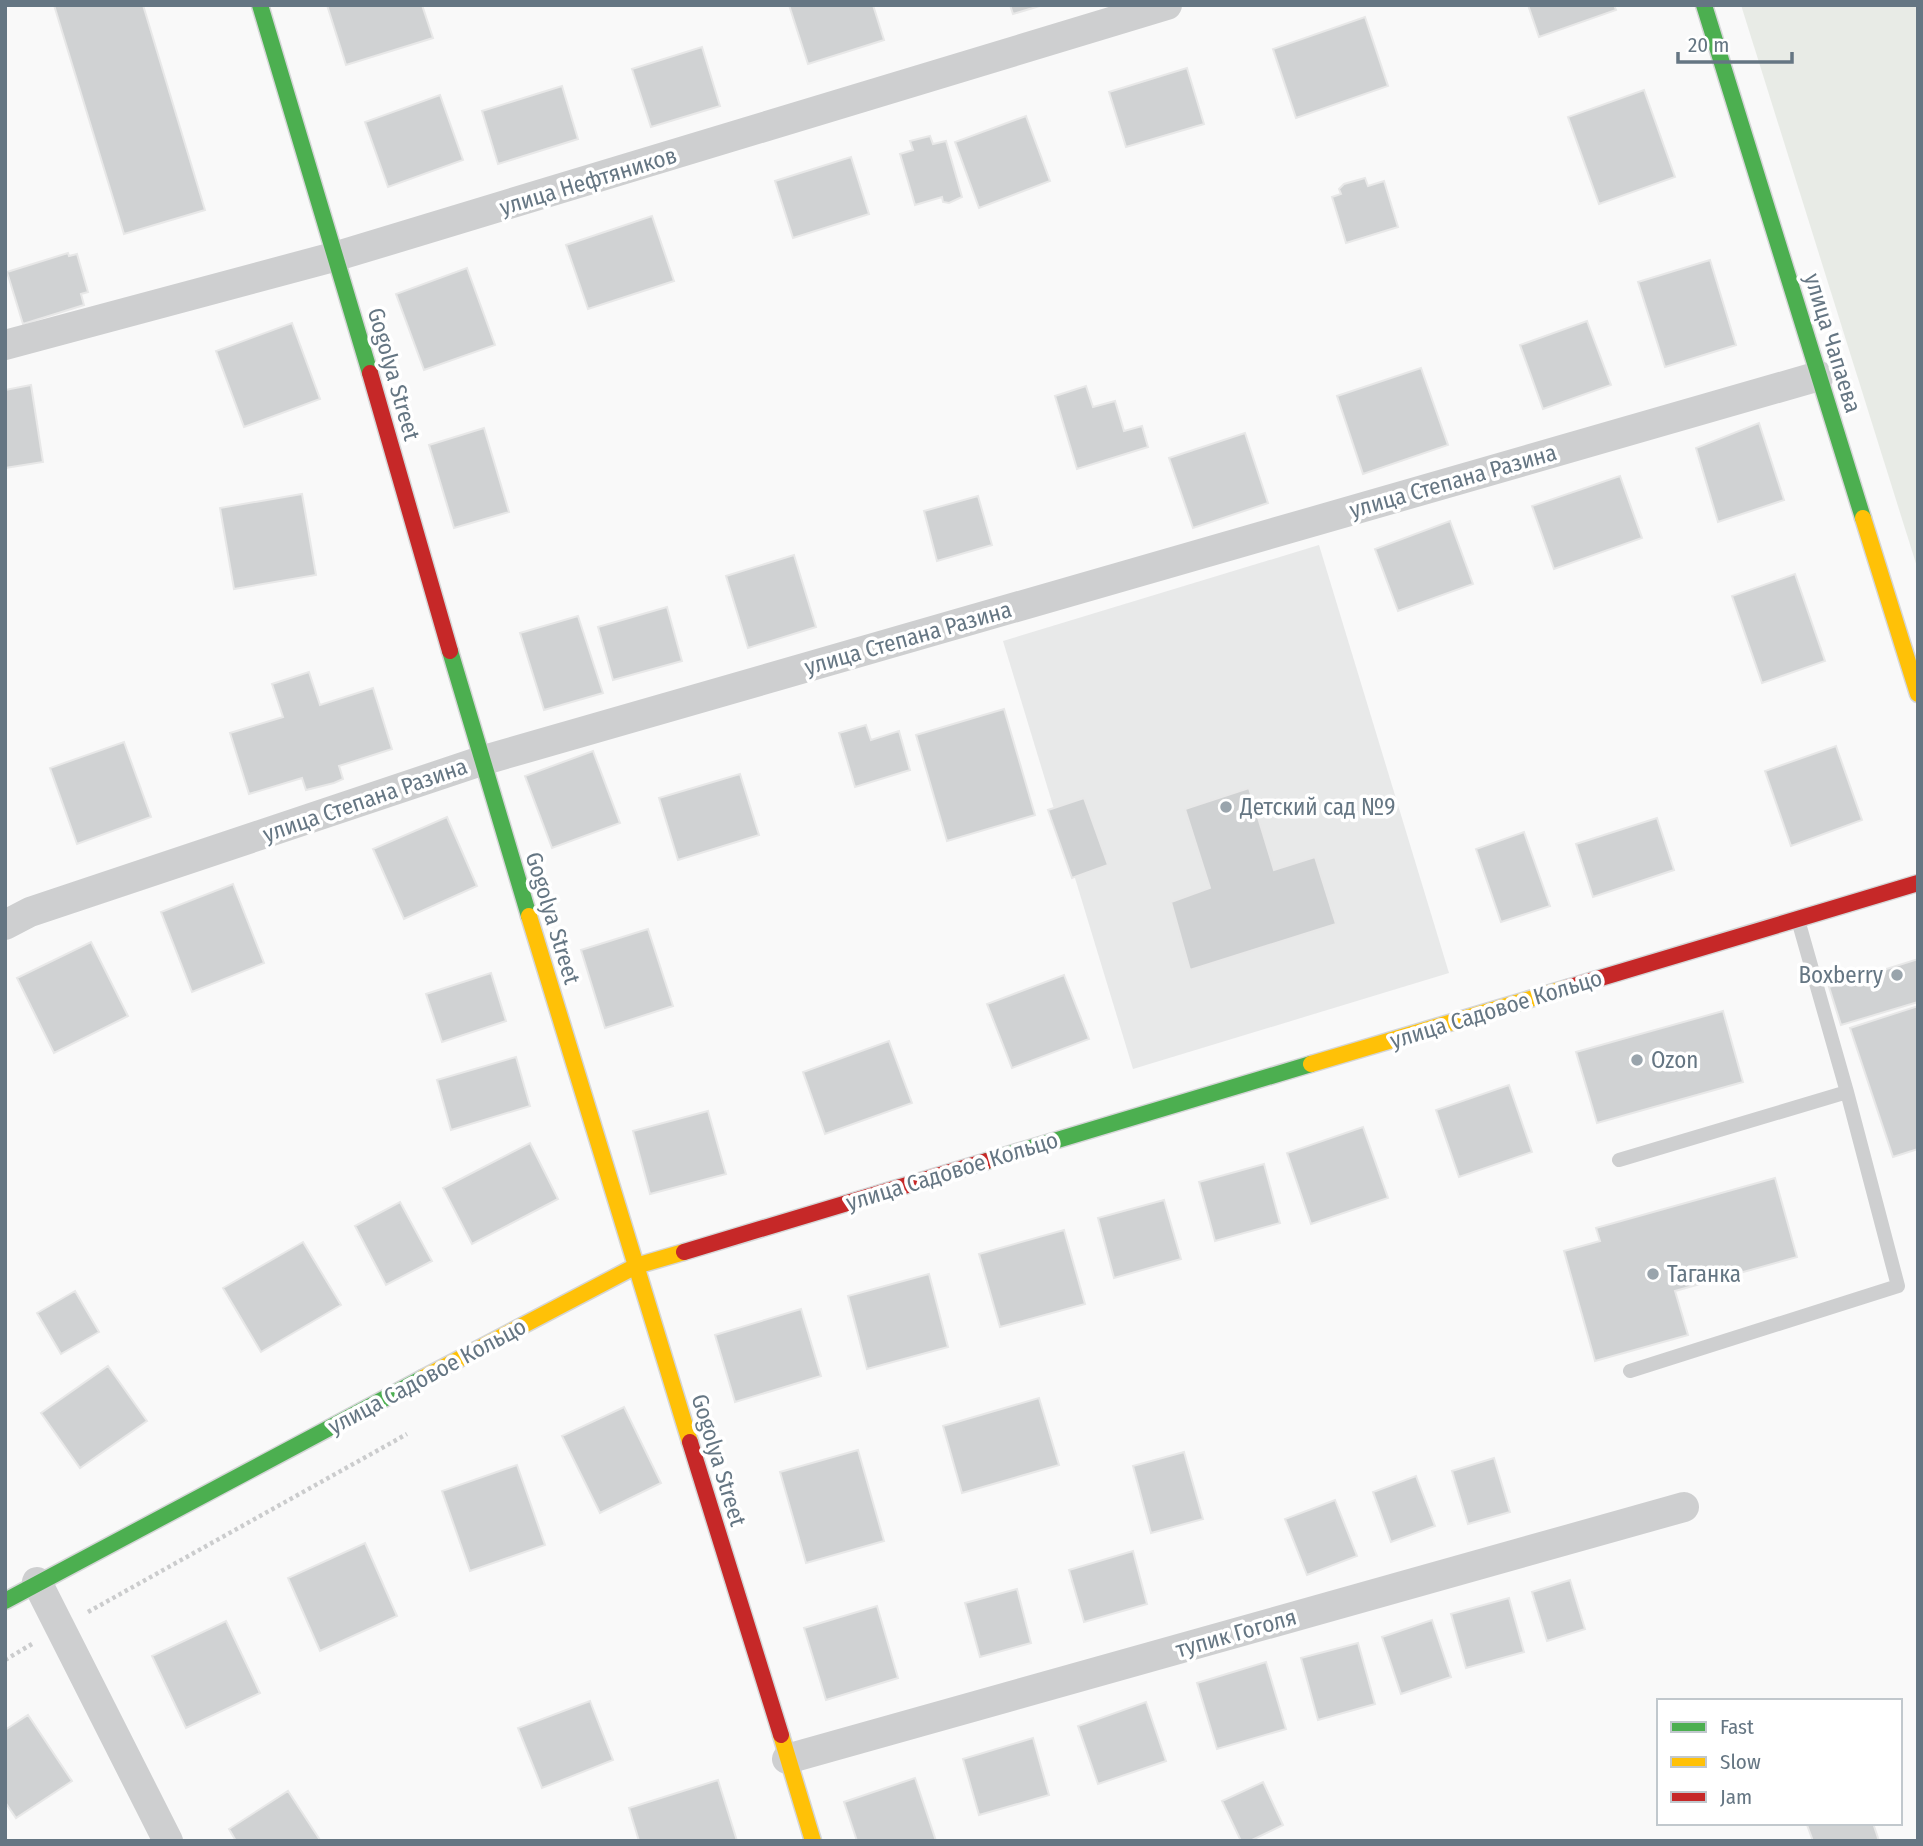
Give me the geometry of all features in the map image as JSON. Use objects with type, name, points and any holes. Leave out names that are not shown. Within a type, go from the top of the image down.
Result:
[{"type":"street","name":"Gogolya Street","points":[[260,5],[337,256],[481,761],[813,1841]]},
{"type":"street","name":"улица Нефтяников","points":[[5,345],[337,256],[1167,5]]},
{"type":"street","name":"улица Чапаева","points":[[1704,5],[1918,694]]},
{"type":"street","name":"улица Степана Разина","points":[[5,925],[30,912],[481,761],[1819,376]]},
{"type":"street","name":"улица Садовое Кольцо","points":[[5,1601],[37,1581],[636,1266],[1918,883]]},
{"type":"street","name":"тупик Гоголя","points":[[787,1759],[1684,1507]]},
{"type":"street","points":[[37,1581],[168,1841]]},
{"type":"lane","points":[[1630,1371],[1898,1286],[1798,919]]},
{"type":"lane","points":[[1619,1160],[1847,1092]]},
{"type":"path","points":[[5,1660],[415,1430]]},
{"type":"shaded area","points":[[1741,5],[1918,5],[1918,570]]},
{"type":"shaded area","name":"Детский сад №9","points":[[1319,545],[1449,973],[1133,1069],[1003,641]]},
{"type":"building","points":[[54,5],[143,5],[205,210],[124,234]]},
{"type":"building","points":[[327,5],[422,5],[433,38],[346,65]]},
{"type":"building","points":[[789,5],[873,5],[884,40],[808,64]]},
{"type":"building","points":[[1010,5],[1043,5],[1013,14]]},
{"type":"building","points":[[1528,5],[1614,5],[1616,10],[1539,37]]},
{"type":"building","points":[[1365,17],[1388,86],[1296,118],[1273,49]]},
{"type":"building","points":[[702,47],[720,106],[651,127],[632,69]]},
{"type":"building","points":[[1187,68],[1204,124],[1126,147],[1109,92]]},
{"type":"building","points":[[562,86],[578,139],[498,164],[482,111]]},
{"type":"building","points":[[1644,90],[1675,177],[1599,204],[1568,117]]},
{"type":"building","points":[[440,95],[463,160],[388,187],[365,122]]},
{"type":"building","points":[[1026,116],[1050,181],[979,208],[955,142]]},
{"type":"building","points":[[930,136],[933,144],[946,141],[962,197],[949,203],[943,202],[942,197],[915,205],[900,154],[913,150],[910,141]]},
{"type":"building","points":[[851,157],[869,214],[793,238],[775,181]]},
{"type":"building","points":[[1365,178],[1368,186],[1384,181],[1398,227],[1346,243],[1332,197],[1341,194],[1339,189],[1344,184]]},
{"type":"building","points":[[652,216],[674,281],[588,309],[566,245]]},
{"type":"building","points":[[68,253],[69,256],[77,254],[88,292],[81,294],[84,305],[23,324],[7,272]]},
{"type":"building","points":[[1710,260],[1736,345],[1665,367],[1638,282]]},
{"type":"building","points":[[467,268],[495,345],[424,370],[396,294]]},
{"type":"building","points":[[1587,321],[1611,385],[1543,409],[1520,345]]},
{"type":"building","points":[[292,323],[320,399],[244,427],[216,351]]},
{"type":"building","points":[[1421,368],[1448,445],[1363,474],[1337,396]]},
{"type":"building","points":[[31,385],[43,462],[5,468],[5,390]]},
{"type":"building","points":[[1086,386],[1093,407],[1115,401],[1124,431],[1142,426],[1148,447],[1077,469],[1055,396]]},
{"type":"building","points":[[1759,423],[1784,500],[1718,522],[1696,448]]},
{"type":"building","points":[[484,428],[509,512],[454,528],[429,445]]},
{"type":"building","points":[[1245,433],[1268,503],[1193,528],[1169,458]]},
{"type":"building","points":[[1620,476],[1642,538],[1554,569],[1532,506]]},
{"type":"building","points":[[302,494],[316,575],[234,589],[220,508]]},
{"type":"building","points":[[978,496],[992,545],[937,561],[924,511]]},
{"type":"building","points":[[1450,521],[1473,584],[1398,611],[1375,549]]},
{"type":"building","points":[[794,555],[816,627],[748,648],[726,576]]},
{"type":"building","points":[[1795,574],[1825,661],[1762,683],[1732,596]]},
{"type":"building","points":[[667,607],[682,661],[613,680],[598,627]]},
{"type":"building","points":[[578,616],[603,693],[544,710],[520,633]]},
{"type":"building","points":[[309,672],[320,705],[373,688],[392,749],[339,766],[343,779],[334,783],[306,790],[302,778],[249,794],[230,733],[283,717],[272,684]]},
{"type":"building","points":[[1004,709],[1035,815],[947,841],[916,735]]},
{"type":"building","points":[[866,725],[871,740],[899,731],[910,770],[855,787],[839,733]]},
{"type":"building","points":[[124,742],[151,817],[77,844],[50,768]]},
{"type":"building","points":[[1836,746],[1862,820],[1791,846],[1765,771]]},
{"type":"building","points":[[593,751],[620,823],[552,848],[525,776]]},
{"type":"building","points":[[740,774],[759,835],[678,860],[659,798]]},
{"type":"building","points":[[1249,788],[1274,870],[1315,857],[1336,924],[1190,970],[1171,902],[1210,888],[1185,809]]},
{"type":"building","points":[[1084,798],[1108,865],[1072,878],[1048,810]]},
{"type":"building","points":[[447,817],[477,886],[404,919],[373,849]]},
{"type":"building","points":[[1657,818],[1674,870],[1593,897],[1576,844]]},
{"type":"building","points":[[1524,832],[1550,906],[1501,922],[1476,849]]},
{"type":"building","points":[[233,884],[264,963],[192,992],[161,912]]},
{"type":"building","points":[[648,929],[673,1006],[605,1028],[581,950]]},
{"type":"building","points":[[91,942],[128,1016],[54,1053],[17,978]]},
{"type":"building","points":[[1918,959],[1918,1002],[1841,1025],[1829,987]]},
{"type":"building","points":[[491,973],[506,1021],[442,1042],[426,994]]},
{"type":"building","points":[[1064,975],[1089,1039],[1012,1068],[987,1004]]},
{"type":"building","points":[[1918,1006],[1918,1149],[1893,1157],[1850,1028]]},
{"type":"building","points":[[1723,1011],[1743,1082],[1597,1123],[1576,1052]]},
{"type":"building","points":[[889,1041],[912,1103],[825,1134],[803,1072]]},
{"type":"building","points":[[516,1057],[530,1106],[451,1130],[437,1080]]},
{"type":"building","points":[[1509,1085],[1532,1152],[1459,1177],[1436,1110]]},
{"type":"building","points":[[708,1111],[726,1174],[650,1194],[633,1131]]},
{"type":"building","points":[[1363,1127],[1388,1198],[1311,1224],[1287,1153]]},
{"type":"building","points":[[530,1143],[558,1199],[472,1244],[443,1188]]},
{"type":"building","points":[[1264,1164],[1280,1223],[1215,1241],[1199,1182]]},
{"type":"building","name":"Таганка","points":[[1775,1178],[1797,1257],[1675,1291],[1688,1335],[1595,1361],[1564,1251],[1600,1241],[1596,1228]]},
{"type":"building","points":[[1164,1200],[1181,1259],[1114,1278],[1098,1218]]},
{"type":"building","points":[[400,1202],[432,1261],[386,1285],[355,1226]]},
{"type":"building","points":[[1064,1230],[1085,1304],[1000,1327],[979,1254]]},
{"type":"building","points":[[303,1242],[341,1305],[261,1352],[223,1288]]},
{"type":"building","points":[[929,1274],[948,1347],[867,1369],[848,1296]]},
{"type":"building","points":[[75,1291],[99,1332],[61,1354],[37,1313]]},
{"type":"building","points":[[801,1309],[821,1376],[735,1402],[715,1335]]},
{"type":"building","points":[[108,1366],[147,1421],[80,1468],[41,1413]]},
{"type":"building","points":[[1039,1398],[1059,1465],[962,1493],[943,1426]]},
{"type":"building","points":[[624,1407],[661,1483],[600,1513],[562,1436]]},
{"type":"building","points":[[858,1450],[884,1541],[806,1563],[780,1472]]},
{"type":"building","points":[[1184,1452],[1203,1519],[1151,1533],[1133,1466]]},
{"type":"building","points":[[1494,1458],[1510,1512],[1468,1524],[1452,1471]]},
{"type":"building","points":[[517,1465],[545,1545],[470,1571],[442,1491]]},
{"type":"building","points":[[1416,1476],[1435,1526],[1391,1542],[1373,1492]]},
{"type":"building","points":[[1335,1500],[1357,1556],[1307,1575],[1285,1519]]},
{"type":"building","points":[[365,1543],[397,1616],[320,1651],[288,1578]]},
{"type":"building","points":[[1133,1551],[1147,1604],[1084,1622],[1069,1570]]},
{"type":"building","points":[[1570,1580],[1585,1629],[1547,1641],[1532,1592]]},
{"type":"building","points":[[1017,1589],[1031,1643],[980,1657],[965,1603]]},
{"type":"building","points":[[1509,1598],[1524,1652],[1466,1668],[1451,1614]]},
{"type":"building","points":[[877,1606],[898,1678],[826,1700],[804,1628]]},
{"type":"building","points":[[1432,1620],[1451,1677],[1401,1694],[1382,1637]]},
{"type":"building","points":[[226,1621],[260,1693],[186,1728],[152,1656]]},
{"type":"building","points":[[1358,1643],[1375,1704],[1318,1720],[1301,1658]]},
{"type":"building","points":[[1266,1662],[1286,1729],[1217,1749],[1197,1683]]},
{"type":"building","points":[[590,1701],[613,1760],[542,1788],[518,1728]]},
{"type":"building","points":[[1146,1702],[1166,1761],[1098,1784],[1078,1726]]},
{"type":"building","points":[[28,1715],[72,1781],[16,1818],[5,1802],[5,1730]]},
{"type":"building","points":[[1033,1738],[1049,1795],[979,1815],[963,1759]]},
{"type":"building","points":[[915,1778],[936,1841],[857,1841],[844,1802]]},
{"type":"building","points":[[718,1780],[737,1841],[639,1841],[629,1808]]},
{"type":"building","points":[[1263,1782],[1283,1825],[1250,1841],[1241,1841],[1222,1801]]},
{"type":"building","points":[[288,1791],[320,1840],[236,1841],[229,1829]]},
{"type":"building","points":[[1807,1825],[1874,1825],[1879,1841],[1813,1841]]},
{"type":"traffic: fast","points":[[260,5],[370,373]]},
{"type":"traffic: fast","points":[[1704,5],[1863,518]]},
{"type":"traffic: fast","points":[[450,651],[529,916]]},
{"type":"traffic: fast","points":[[987,1161],[1311,1064]]},
{"type":"traffic: fast","points":[[5,1601],[423,1378]]},
{"type":"traffic: slow","points":[[1863,518],[1918,694]]},
{"type":"traffic: slow","points":[[529,916],[690,1442]]},
{"type":"traffic: slow","points":[[1311,1064],[1567,988]]},
{"type":"traffic: slow","points":[[423,1378],[636,1266],[684,1252]]},
{"type":"traffic: slow","points":[[781,1735],[813,1841]]},
{"type":"traffic: jam","points":[[370,373],[450,651]]},
{"type":"traffic: jam","points":[[1567,988],[1918,883]]},
{"type":"traffic: jam","points":[[684,1252],[987,1161]]},
{"type":"traffic: jam","points":[[690,1442],[781,1735]]},
{"type":"place","name":"Детский сад №9","points":[[1226,807]]},
{"type":"place","name":"Boxberry","points":[[1897,975]]},
{"type":"place","name":"Ozon","points":[[1637,1060]]},
{"type":"place","name":"Таганка","points":[[1653,1274]]}]
